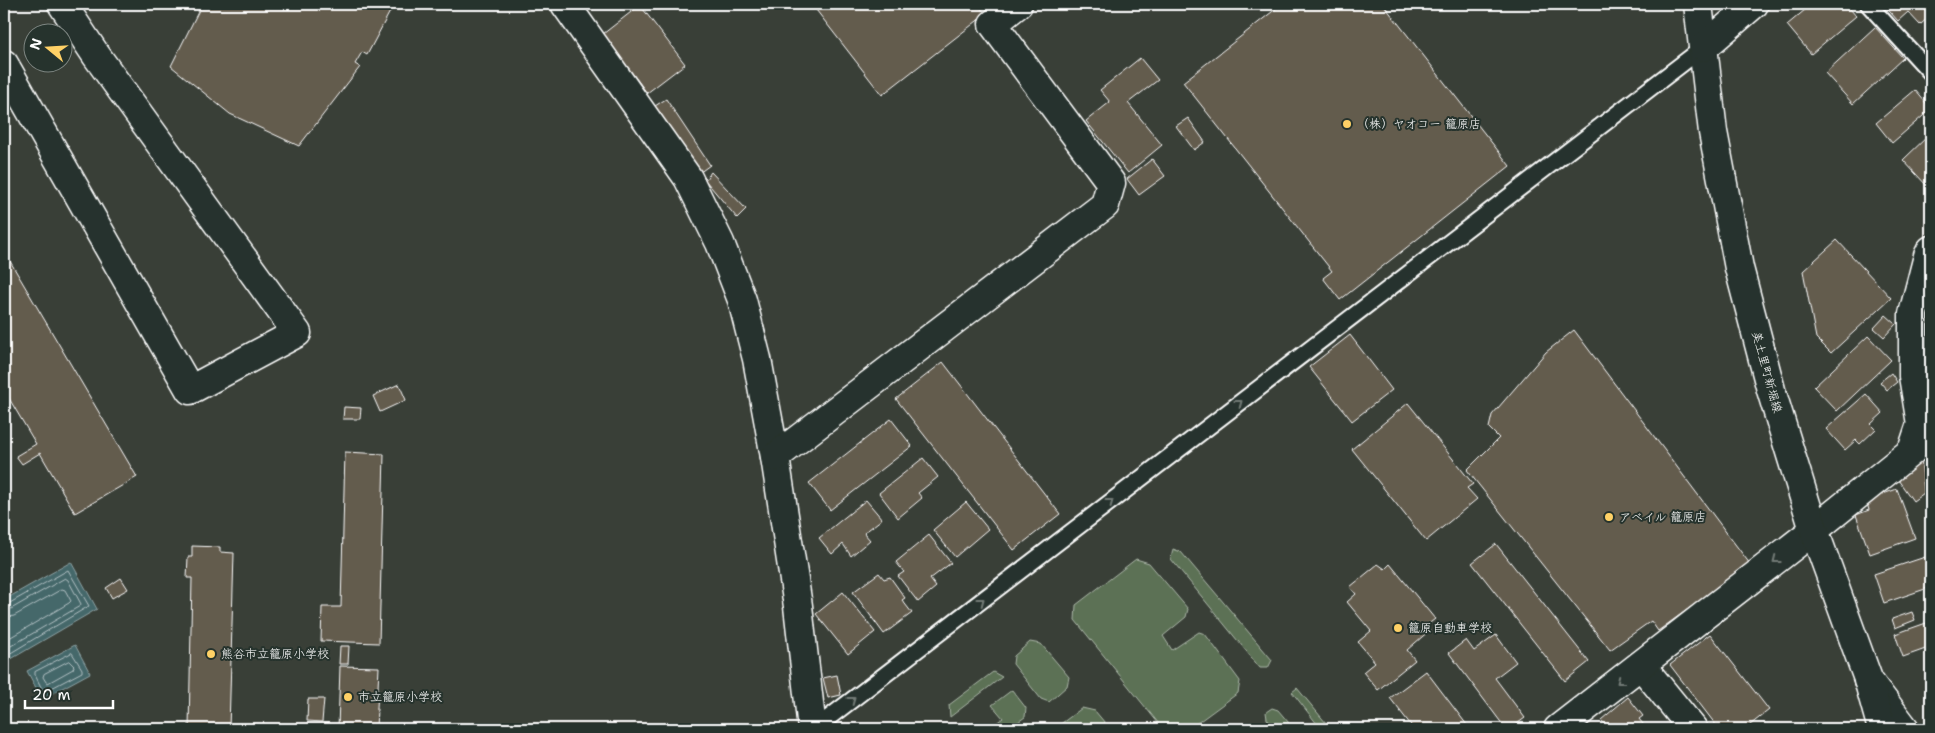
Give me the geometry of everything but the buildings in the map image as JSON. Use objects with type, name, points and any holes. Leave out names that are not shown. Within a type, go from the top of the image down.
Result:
[{"type":"street","points":[[4,64],[190,390],[297,333],[96,56],[62,4]]},
{"type":"street","points":[[565,4],[688,178],[720,243],[742,300],[757,360],[775,457],[798,606],[813,729]]},
{"type":"street","points":[[775,457],[1105,204],[1111,183],[992,24],[1018,4]]},
{"type":"street","name":"美土里町新堀線","points":[[1698,4],[1714,132],[1739,268],[1771,390],[1814,530],[1868,679],[1882,729]]},
{"type":"street","points":[[1704,47],[1754,4]]},
{"type":"street","points":[[1558,729],[1814,530],[1912,451],[1922,424],[1913,376],[1913,314],[1931,250]]},
{"type":"street","points":[[1921,418],[1931,449]]},
{"type":"street","points":[[1641,665],[1693,729]]},
{"type":"street","points":[[1868,679],[1905,729]]},
{"type":"lane","points":[[1868,4],[1931,73]]},
{"type":"lane","points":[[813,729],[1704,47]]},
{"type":"green space","points":[[1173,549],[1181,552],[1272,660],[1268,668],[1260,668],[1171,559]]},
{"type":"green space","points":[[1136,559],[1149,563],[1188,609],[1186,617],[1163,636],[1172,650],[1199,632],[1205,634],[1240,681],[1238,693],[1189,729],[1163,729],[1075,620],[1076,605]]},
{"type":"green space","points":[[1030,642],[1041,644],[1069,677],[1067,686],[1049,702],[1041,699],[1013,664],[1014,656]]},
{"type":"green space","points":[[993,672],[1002,677],[950,717],[949,705]]},
{"type":"green space","points":[[1297,688],[1331,729],[1321,729],[1292,692]]},
{"type":"green space","points":[[1012,690],[1026,708],[1025,717],[1008,729],[988,729],[1003,718],[992,705]]},
{"type":"green space","points":[[1082,708],[1095,711],[1110,729],[1082,725],[1069,729],[1054,729]]},
{"type":"green space","points":[[1272,708],[1278,710],[1294,729],[1275,729],[1267,719],[1266,712]]},
{"type":"water","points":[[71,562],[97,609],[6,662],[4,658],[4,600]]},
{"type":"water","points":[[75,645],[90,673],[42,699],[27,671]]},
{"type":"place","name":"（株）ヤオコー 籠原店","points":[[1347,124]]},
{"type":"place","name":"アベイル 籠原店","points":[[1609,517]]},
{"type":"place","name":"籠原自動車学校","points":[[1398,628]]},
{"type":"place","name":"熊谷市立籠原小学校","points":[[211,654]]},
{"type":"place","name":"市立籠原小学校","points":[[348,697]]}]
